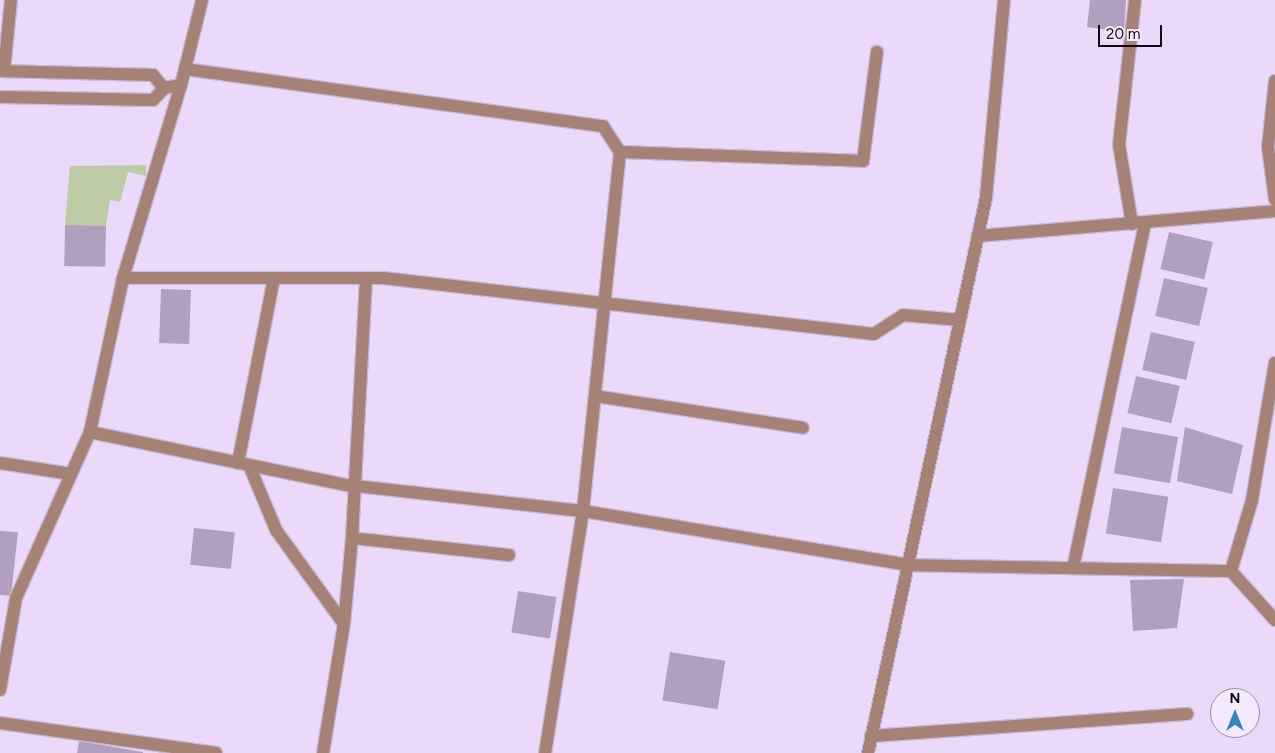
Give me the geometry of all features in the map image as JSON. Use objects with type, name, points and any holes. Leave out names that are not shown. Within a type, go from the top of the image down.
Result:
[{"type":"street","points":[[11,0],[2,71],[153,75],[164,88]]},
{"type":"street","points":[[0,690],[16,598],[90,432],[124,278],[181,85],[202,0]]},
{"type":"street","points":[[868,753],[986,198],[1004,0]]},
{"type":"street","points":[[1132,224],[1119,144],[1135,0]]},
{"type":"street","points":[[620,152],[863,161],[877,52]]},
{"type":"street","points":[[185,69],[603,126],[620,152],[583,511],[544,753]]},
{"type":"street","points":[[1275,81],[1268,147],[1275,200]]},
{"type":"street","points":[[0,97],[153,100],[164,88],[181,85]]},
{"type":"street","points":[[978,236],[1275,211]]},
{"type":"street","points":[[1073,568],[1145,222]]},
{"type":"street","points":[[124,278],[366,278],[874,334],[903,315],[960,320]]},
{"type":"street","points":[[274,278],[243,464],[276,530],[344,624]]},
{"type":"street","points":[[323,753],[344,624],[357,486],[366,278]]},
{"type":"street","points":[[1231,571],[1252,500],[1275,364]]},
{"type":"street","points":[[594,396],[803,428]]},
{"type":"street","points":[[90,432],[357,486],[583,511],[908,565],[1231,571],[1275,620]]},
{"type":"street","points":[[0,463],[71,474]]},
{"type":"street","points":[[352,538],[509,555]]},
{"type":"street","points":[[872,736],[1187,714]]},
{"type":"street","points":[[0,723],[216,753]]},
{"type":"green space","points":[[146,165],[146,176],[128,172],[120,202],[110,200],[106,226],[65,225],[70,166]]},
{"type":"building","points":[[1090,0],[1126,0],[1124,32],[1087,27]]},
{"type":"building","points":[[65,225],[106,226],[105,267],[64,266]]},
{"type":"building","points":[[1169,232],[1213,242],[1204,279],[1160,269]]},
{"type":"building","points":[[1164,278],[1208,288],[1199,326],[1155,316]]},
{"type":"building","points":[[161,289],[191,290],[189,344],[159,343]]},
{"type":"building","points":[[1151,332],[1195,342],[1186,380],[1142,370]]},
{"type":"building","points":[[1136,376],[1180,386],[1171,423],[1127,413]]},
{"type":"building","points":[[1122,427],[1178,437],[1170,483],[1114,473]]},
{"type":"building","points":[[1185,427],[1243,445],[1232,494],[1177,481]]},
{"type":"building","points":[[1113,488],[1168,497],[1161,542],[1106,533]]},
{"type":"building","points":[[194,528],[235,532],[231,569],[190,565]]},
{"type":"building","points":[[0,531],[18,532],[11,596],[0,595]]},
{"type":"building","points":[[1184,579],[1177,628],[1133,631],[1130,580]]},
{"type":"building","points":[[518,591],[557,597],[550,639],[511,632]]},
{"type":"building","points":[[670,652],[725,661],[718,709],[662,700]]},
{"type":"building","points":[[79,741],[143,752],[143,753],[77,753]]}]
